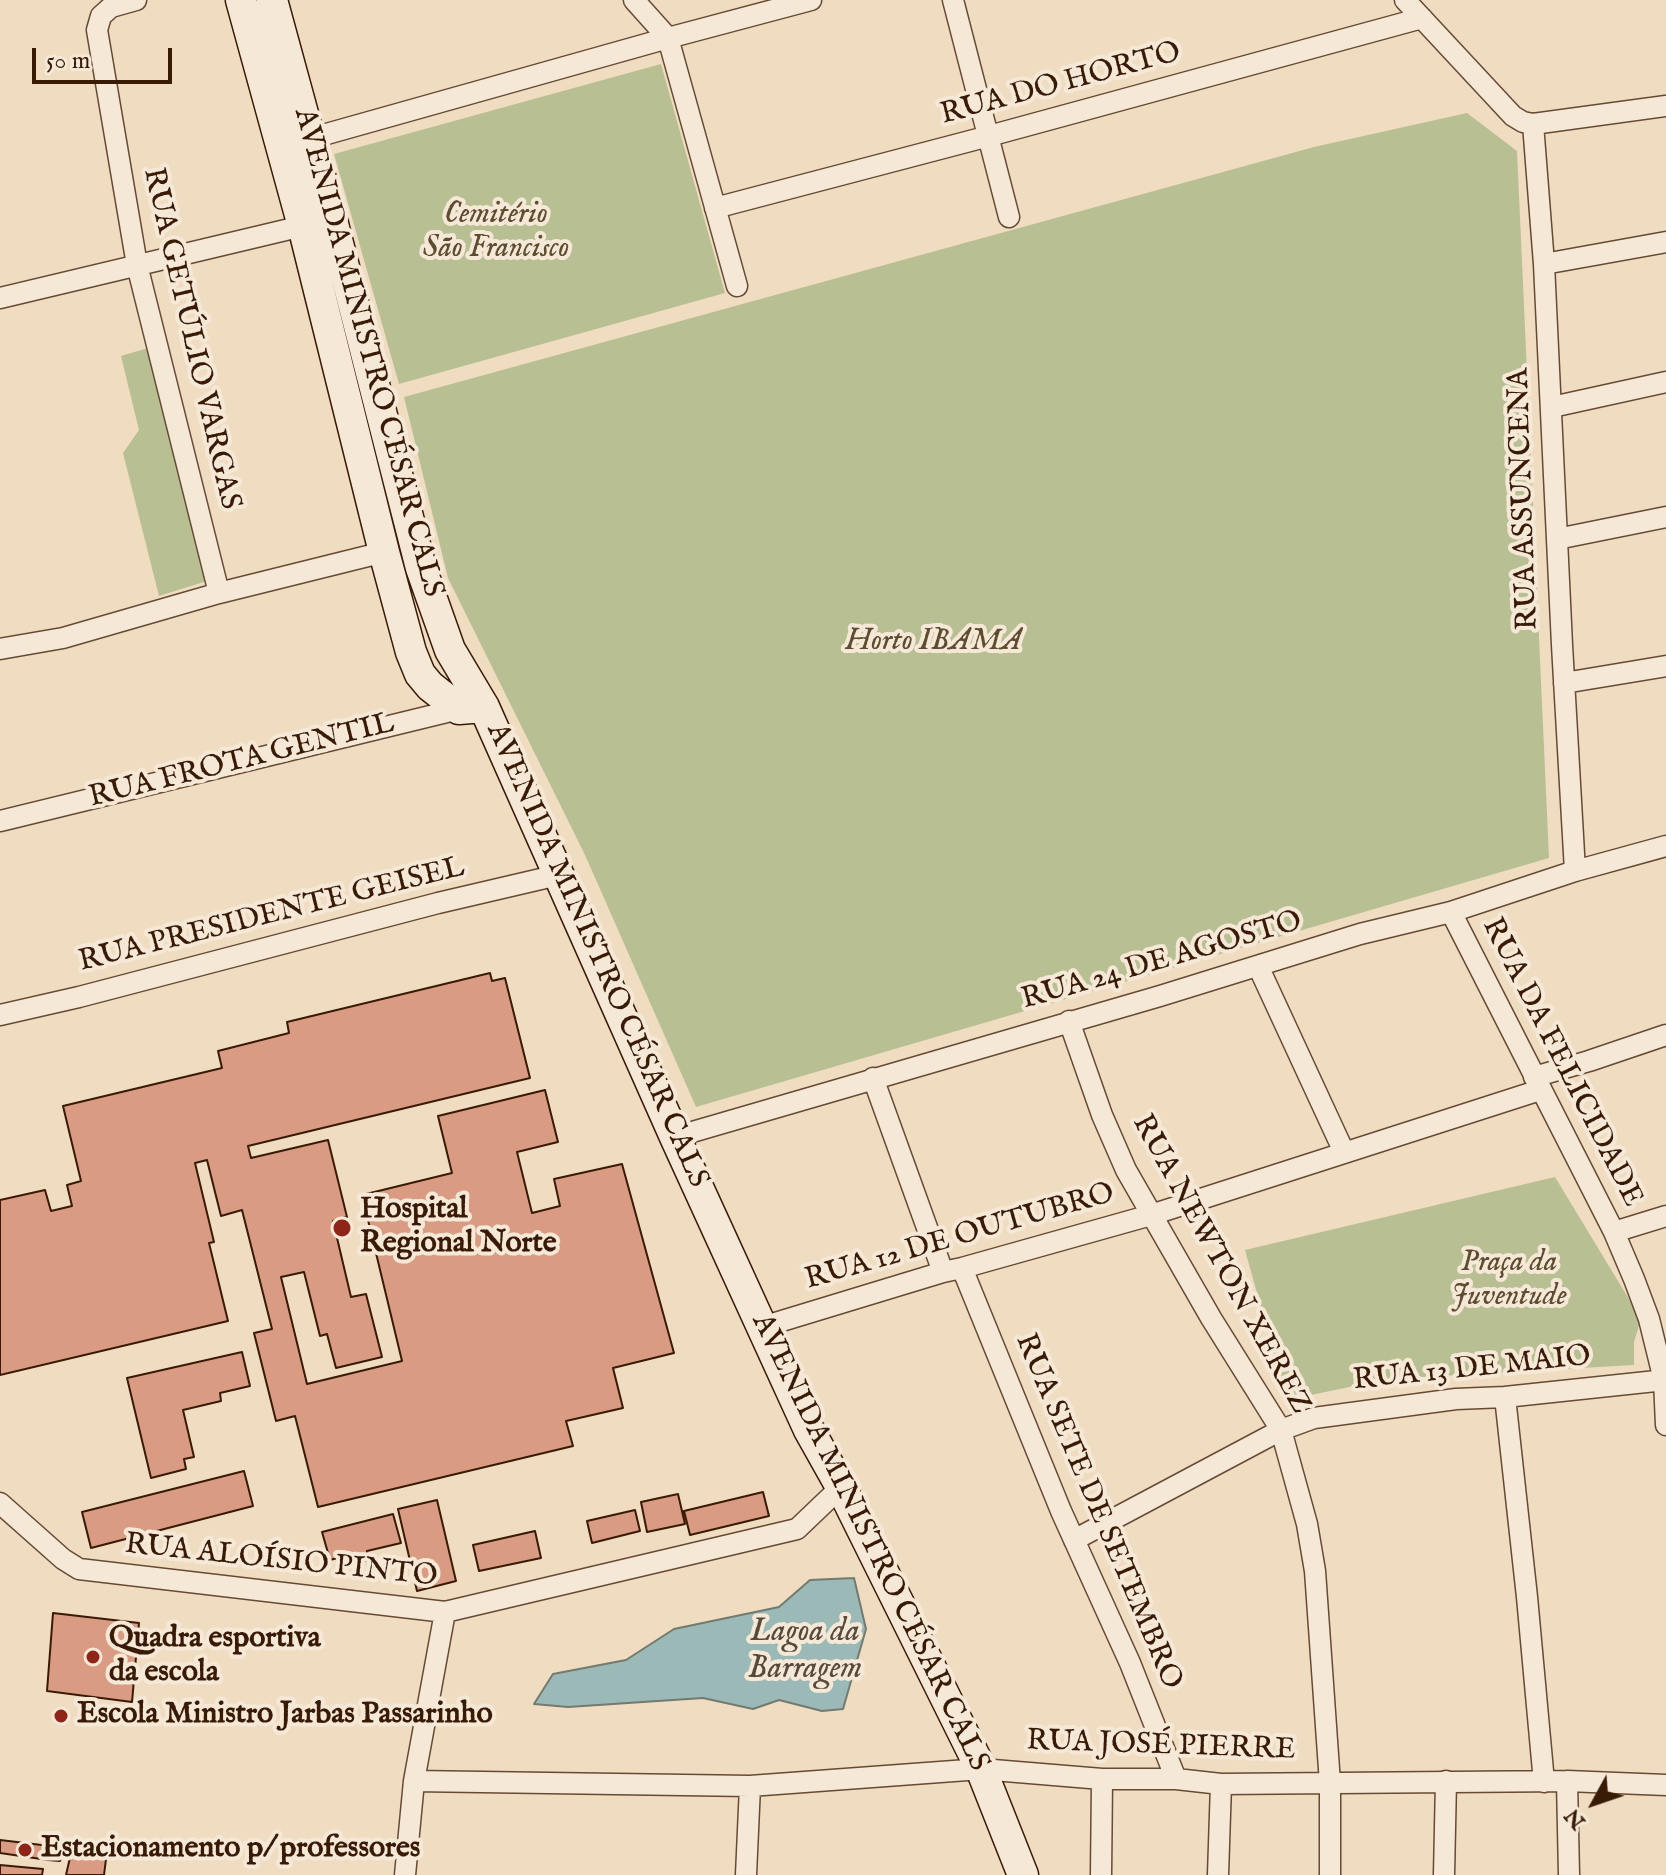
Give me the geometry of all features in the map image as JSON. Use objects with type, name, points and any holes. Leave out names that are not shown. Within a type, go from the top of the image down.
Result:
[{"type":"main road","name":"AVENIDA MINISTRO CÉSAR CALS","points":[[241,0],[281,146],[317,223],[421,568],[472,708],[558,875],[809,1430],[841,1487],[981,1769],[1023,1875]]},
{"type":"main road","name":"AVENIDA MINISTRO CÉSAR CALS","points":[[272,0],[310,138],[317,223],[384,552],[411,652],[420,674],[430,686],[472,708]]},
{"type":"street","name":"RUA GETÚLIO VARGAS","points":[[136,0],[111,7],[101,16],[97,30],[137,265],[219,593]]},
{"type":"street","points":[[634,0],[668,38],[737,286]]},
{"type":"street","points":[[281,146],[811,0]]},
{"type":"street","points":[[953,0],[1009,217]]},
{"type":"street","points":[[1405,0],[1513,116],[1523,122],[1533,124],[1666,106]]},
{"type":"street","name":"RUA DO HORTO","points":[[715,208],[1422,18]]},
{"type":"street","name":"RUA ASSUNCENA","points":[[1533,124],[1544,264],[1575,871]]},
{"type":"street","points":[[0,298],[317,223]]},
{"type":"street","points":[[1544,264],[1666,242]]},
{"type":"street","points":[[1552,407],[1666,382]]},
{"type":"street","points":[[1557,539],[1666,517]]},
{"type":"street","points":[[0,649],[63,638],[219,593],[384,552]]},
{"type":"street","points":[[1564,683],[1666,666]]},
{"type":"street","name":"RUA FROTA GENTIL","points":[[0,821],[472,708]]},
{"type":"street","name":"RUA 24 DE AGOSTO","points":[[675,1137],[1360,934],[1451,912],[1575,871],[1666,846]]},
{"type":"street","name":"RUA PRESIDENTE GEISEL","points":[[0,1015],[558,875]]},
{"type":"street","name":"RUA DA FELICIDADE","points":[[1451,912],[1658,1324],[1665,1380],[1666,1425]]},
{"type":"street","points":[[1258,966],[1344,1152]]},
{"type":"street","name":"RUA NEWTON XEREZ","points":[[1069,1021],[1126,1170],[1211,1318],[1281,1430],[1313,1551],[1330,1783],[1330,1875]]},
{"type":"street","name":"RUA 12 DE OUTUBRO","points":[[762,1327],[1151,1215],[1344,1152],[1666,1035]]},
{"type":"street","name":"RUA SETE DE SETEMBRO","points":[[873,1078],[952,1270],[1130,1663],[1176,1779]]},
{"type":"street","points":[[1614,1232],[1666,1216]]},
{"type":"street","name":"RUA 13 DE MAIO","points":[[1074,1540],[1281,1430],[1314,1418],[1456,1399],[1505,1397],[1665,1380]]},
{"type":"street","points":[[1505,1397],[1544,1782]]},
{"type":"street","name":"RUA ALOÍSIO PINTO","points":[[0,1503],[63,1559],[79,1569],[445,1612],[797,1529],[841,1487]]},
{"type":"street","points":[[405,1875],[414,1781],[445,1612]]},
{"type":"street","name":"RUA JOSÉ PIERRE","points":[[414,1781],[750,1786],[981,1769],[1102,1779],[1176,1779],[1221,1784],[1567,1781],[1666,1785]]},
{"type":"street","points":[[1101,1875],[1102,1779]]},
{"type":"street","points":[[1444,1875],[1446,1781]]},
{"type":"street","points":[[1567,1781],[1569,1875]]},
{"type":"street","points":[[1218,1875],[1221,1784]]},
{"type":"street","points":[[746,1875],[750,1786]]},
{"type":"green space","name":"Cemitério São Francisco","points":[[661,64],[725,293],[399,384],[334,154]]},
{"type":"green space","name":"Horto IBAMA","points":[[1467,113],[1517,151],[1549,858],[696,1107],[585,855],[448,578],[404,397],[1314,147]]},
{"type":"green space","points":[[148,348],[207,581],[159,596],[123,453],[139,430],[121,356]]},
{"type":"green space","name":"Praça da Juventude","points":[[1555,1177],[1641,1319],[1634,1342],[1634,1365],[1388,1379],[1287,1400],[1245,1250]]},
{"type":"water","name":"Lagoa da Barragem","points":[[854,1578],[866,1629],[843,1709],[822,1711],[779,1700],[753,1709],[703,1698],[568,1707],[534,1704],[553,1674],[626,1660],[674,1629],[779,1607],[810,1580]]},
{"type":"building","points":[[490,973],[492,981],[505,978],[530,1078],[248,1146],[251,1158],[328,1140],[347,1217],[333,1221],[351,1297],[366,1294],[382,1357],[336,1368],[327,1334],[320,1336],[304,1272],[281,1277],[307,1384],[402,1361],[362,1195],[452,1173],[438,1116],[545,1090],[558,1142],[517,1152],[532,1213],[560,1206],[554,1179],[622,1164],[674,1353],[613,1368],[623,1408],[566,1421],[573,1446],[318,1507],[295,1416],[276,1421],[254,1333],[272,1329],[242,1210],[221,1216],[207,1160],[195,1163],[214,1242],[209,1243],[228,1321],[0,1375],[0,1200],[45,1190],[51,1211],[72,1206],[67,1185],[81,1181],[63,1106],[222,1068],[218,1051],[289,1033],[287,1022]]},
{"type":"building","points":[[242,1352],[250,1386],[220,1393],[221,1401],[183,1410],[194,1457],[184,1459],[186,1469],[151,1478],[127,1378]]},
{"type":"building","points":[[244,1471],[253,1506],[91,1548],[82,1512]]},
{"type":"building","points":[[763,1492],[769,1516],[690,1535],[684,1511]]},
{"type":"building","points":[[678,1494],[685,1524],[647,1532],[641,1502]]},
{"type":"building","points":[[437,1500],[456,1581],[417,1591],[398,1509]]},
{"type":"building","points":[[635,1510],[640,1531],[592,1543],[587,1521]]},
{"type":"building","points":[[393,1514],[401,1543],[367,1551],[369,1560],[348,1565],[345,1556],[330,1560],[322,1532]]},
{"type":"building","points":[[535,1531],[541,1558],[479,1571],[473,1545]]},
{"type":"building","name":"Quadra esportiva da escola","points":[[53,1613],[139,1623],[132,1702],[47,1691]]},
{"type":"building","name":"Estacionamento p/ professores","points":[[0,1840],[50,1846],[48,1860],[0,1853]]},
{"type":"building","points":[[50,1846],[63,1848],[60,1861],[48,1860]]},
{"type":"building","points":[[72,1849],[107,1851],[104,1875],[66,1875]]},
{"type":"building","points":[[0,1865],[43,1869],[42,1875],[0,1875]]},
{"type":"place","name":"Hospital Regional Norte","points":[[342,1228]]},
{"type":"place","name":"Quadra esportiva da escola","points":[[93,1657]]},
{"type":"place","name":"Escola Ministro Jarbas Passarinho","points":[[61,1716]]},
{"type":"place","name":"Estacionamento p/ professores","points":[[25,1850]]}]
